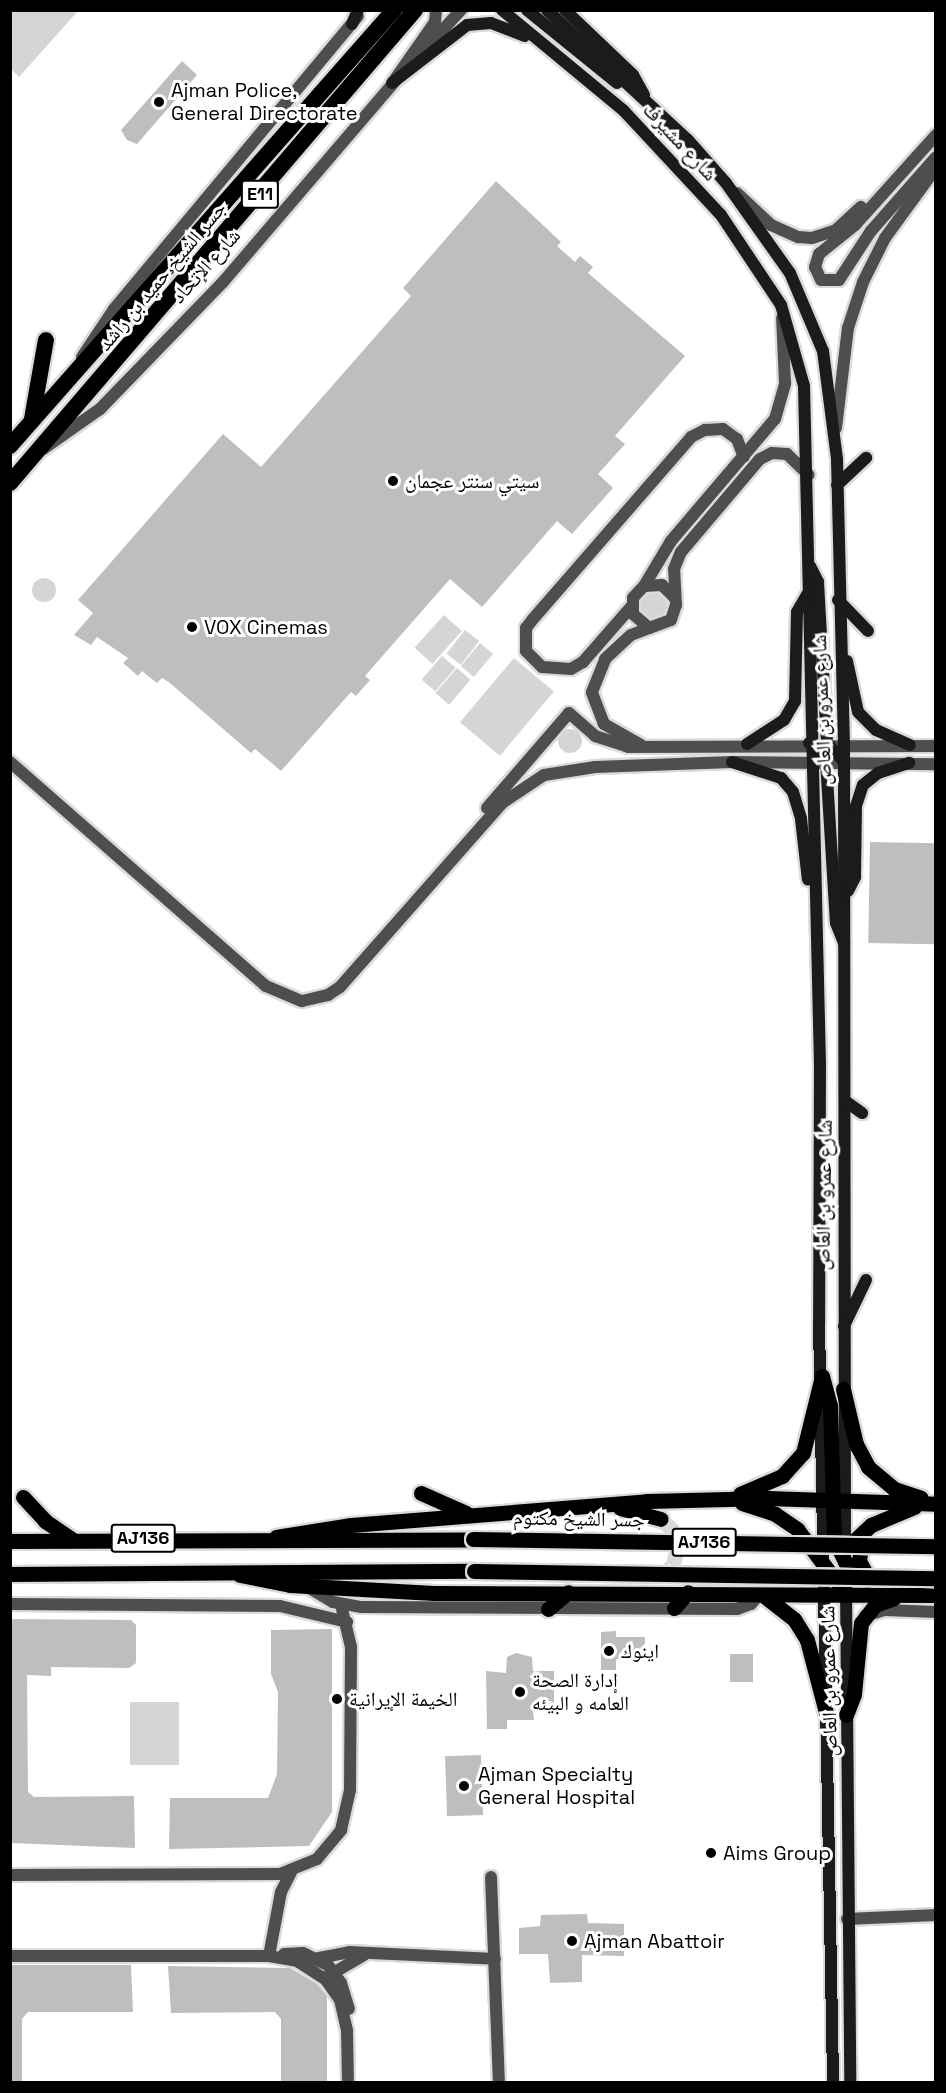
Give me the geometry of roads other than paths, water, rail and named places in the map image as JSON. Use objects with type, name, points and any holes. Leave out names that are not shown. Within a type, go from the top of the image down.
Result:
[{"type":"highway","name":"جسر الشيخ حميد بن راشد","points":[[75,376],[394,10]]},
{"type":"highway","name":"جسر الشيخ حميد بن راشد","points":[[104,376],[415,10]]},
{"type":"highway","points":[[31,423],[46,340]]},
{"type":"highway","name":"E11","points":[[10,446],[75,376]]},
{"type":"highway","name":"شارع الإتحاد","points":[[10,483],[104,376]]},
{"type":"main road","points":[[351,24],[360,10]]},
{"type":"main road","points":[[527,10],[634,97],[646,99]]},
{"type":"main road","name":"شارع مشيرف","points":[[547,10],[646,99],[726,183],[779,255],[809,310]]},
{"type":"main road","points":[[565,10],[633,75],[646,99]]},
{"type":"main road","name":"شارع مشيرف","points":[[506,12],[549,51],[624,111],[684,174],[738,236],[781,304],[792,333]]},
{"type":"main road","points":[[392,83],[458,32],[480,23],[516,31],[549,51]]},
{"type":"main road","name":"شارع عمرو بن العاص","points":[[809,310],[823,351],[835,438],[838,643],[844,744],[847,892],[843,1389],[838,1498],[846,1595],[846,1715],[850,1765],[847,1919],[850,2082]]},
{"type":"main road","name":"شارع عمرو بن العاص","points":[[792,333],[804,387],[810,477],[809,743],[814,893],[822,1377]]},
{"type":"main road","points":[[837,485],[866,458]]},
{"type":"main road","points":[[809,565],[818,582],[827,743],[843,761]]},
{"type":"main road","points":[[747,744],[784,720],[795,701],[797,612],[808,593]]},
{"type":"main road","points":[[838,600],[868,631]]},
{"type":"main road","points":[[838,643],[846,655],[858,712],[876,730],[910,745]]},
{"type":"main road","points":[[809,743],[821,748],[826,761],[836,923],[845,944]]},
{"type":"main road","points":[[732,762],[781,778],[793,792],[800,811],[806,874],[814,893]]},
{"type":"main road","points":[[847,892],[855,877],[856,806],[863,785],[878,773],[909,763]]},
{"type":"main road","points":[[845,1101],[862,1113]]},
{"type":"main road","points":[[843,1330],[866,1280]]},
{"type":"main road","points":[[822,1377],[830,1405],[838,1498],[825,1561],[827,1595]]},
{"type":"main road","points":[[727,1498],[773,1482],[797,1461],[807,1443],[822,1377]]},
{"type":"main road","points":[[843,1389],[856,1444],[868,1467],[894,1489],[932,1503]]},
{"type":"main road","points":[[421,1493],[469,1514]]},
{"type":"main road","points":[[23,1497],[45,1521],[72,1539]]},
{"type":"main road","points":[[727,1498],[783,1518],[825,1561],[846,1595]]},
{"type":"main road","points":[[276,1537],[332,1527],[596,1504],[727,1498],[838,1498],[932,1503]]},
{"type":"main road","name":"شارع عمرو بن العاص","points":[[825,1561],[838,1498]]},
{"type":"main road","points":[[760,1594],[796,1581],[825,1561],[844,1555],[871,1525],[932,1503]]},
{"type":"main road","points":[[596,1504],[661,1519]]},
{"type":"main road","points":[[871,1525],[860,1542],[859,1561],[876,1585]]},
{"type":"main road","points":[[832,1530],[844,1555],[876,1585],[913,1594]]},
{"type":"main road","name":"AJ136","points":[[10,1541],[276,1537]]},
{"type":"main road","name":"جسر الشيخ مكتوم","points":[[276,1537],[936,1546]]},
{"type":"main road","name":"AJ136","points":[[10,1574],[240,1575],[474,1571],[936,1578]]},
{"type":"main road","points":[[240,1575],[306,1586],[434,1593],[688,1592],[936,1595]]},
{"type":"main road","points":[[616,1592],[660,1577]]},
{"type":"main road","points":[[548,1609],[568,1592]]},
{"type":"main road","points":[[674,1608],[688,1592]]},
{"type":"main road","points":[[760,1594],[783,1608],[801,1628],[827,1716]]},
{"type":"main road","points":[[846,1715],[854,1694],[858,1631],[864,1616],[881,1602],[913,1594]]},
{"type":"main road","name":"شارع عمرو بن العاص","points":[[827,1595],[833,2082]]},
{"type":"street","points":[[75,376],[99,329],[351,24],[368,10]]},
{"type":"street","points":[[392,83],[435,22],[436,10]]},
{"type":"street","name":"شارع الإتحاد","points":[[39,452],[100,409],[223,282],[392,83],[461,10]]},
{"type":"street","points":[[726,183],[771,225],[813,238],[846,222],[936,133]]},
{"type":"street","points":[[936,133],[855,225],[819,254],[815,267],[821,280],[833,282],[843,275],[871,231],[936,157]]},
{"type":"street","points":[[835,438],[848,328],[863,282],[885,238],[936,168]]},
{"type":"street","points":[[744,457],[737,439],[723,429],[705,430],[691,437],[526,628],[526,651],[542,667],[571,669],[584,662],[631,607],[671,541],[744,457],[775,419],[784,395],[781,304]]},
{"type":"street","points":[[645,747],[604,724],[592,692],[605,659],[631,635],[671,620],[674,569],[681,552],[759,459],[772,453],[787,454],[810,477]]},
{"type":"street","points":[[644,586],[662,585],[674,597]]},
{"type":"street","points":[[631,607],[636,620],[649,628]]},
{"type":"street","points":[[473,834],[480,816],[569,713],[605,741],[645,747],[809,743],[936,746]]},
{"type":"street","points":[[10,762],[266,986],[302,1001],[328,995],[340,987],[473,834],[515,791],[561,771],[810,760],[936,764]]},
{"type":"street","points":[[306,1586],[341,1605],[548,1609],[742,1608],[760,1594]]},
{"type":"street","points":[[10,1604],[280,1606],[347,1622]]},
{"type":"street","points":[[273,1956],[281,1892],[291,1872],[330,1846],[347,1811],[351,1647],[347,1622],[341,1605]]},
{"type":"street","points":[[864,1616],[885,1610],[936,1612]]},
{"type":"street","points":[[10,1875],[291,1872]]},
{"type":"street","points":[[491,1877],[499,2082]]},
{"type":"street","points":[[847,1919],[936,1915]]},
{"type":"street","points":[[10,1956],[273,1956],[295,1952],[318,1958],[341,1953],[495,1959]]},
{"type":"street","points":[[329,1975],[365,1954]]},
{"type":"street","points":[[273,1956],[306,1965],[329,1975]]},
{"type":"street","points":[[318,1958],[349,2004],[348,2082]]},
{"type":"tunnel","points":[[660,1577],[673,1565],[678,1548],[674,1531],[661,1519]]},
{"type":"place","name":"Ajman Police, General Directorate","points":[[159,102]]},
{"type":"place","name":"سيتي سنتر عجمان","points":[[393,481]]},
{"type":"place","name":"VOX Cinemas","points":[[192,627]]},
{"type":"place","name":"اينوك","points":[[609,1651]]},
{"type":"place","name":"إدارة الصحة العامه و البيئه","points":[[520,1692]]},
{"type":"place","name":"الخيمة الإيرانية","points":[[337,1699]]},
{"type":"place","name":"Ajman Specialty General Hospital","points":[[464,1786]]},
{"type":"place","name":"Aims Group","points":[[711,1853]]},
{"type":"place","name":"Ajman Abattoir","points":[[572,1941]]}]
